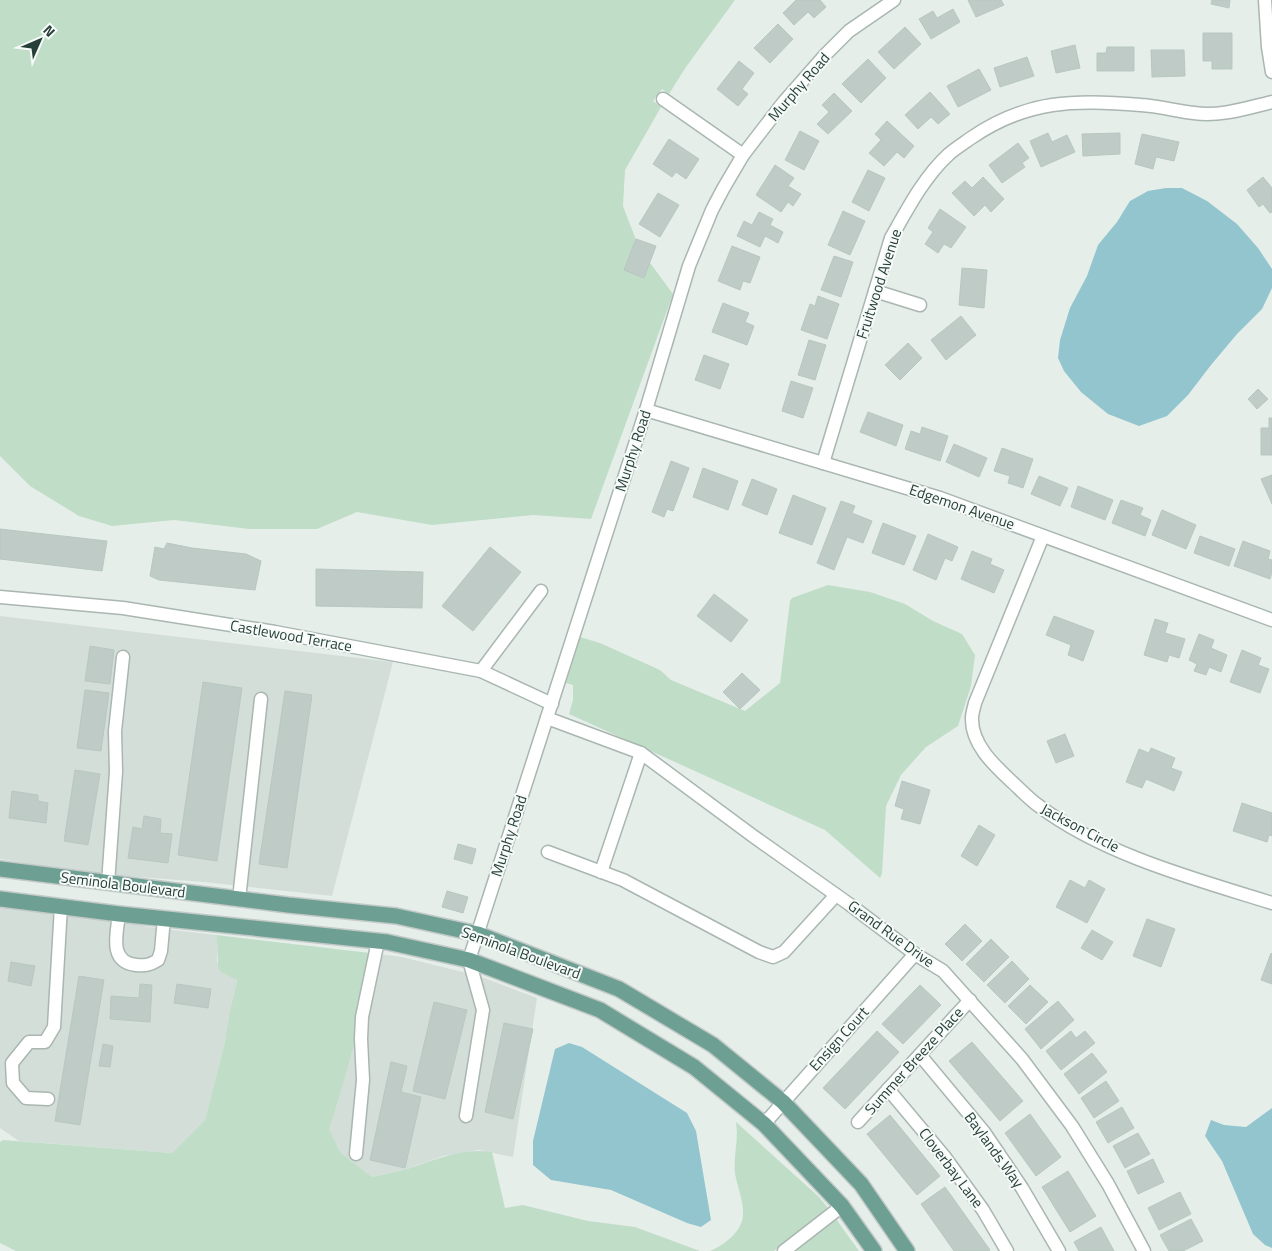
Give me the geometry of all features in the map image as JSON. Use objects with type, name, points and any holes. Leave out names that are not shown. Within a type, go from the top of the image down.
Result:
[{"type":"main road","name":"Seminola Boulevard","points":[[0,869],[239,899],[396,916],[478,934],[619,989],[713,1045],[783,1102],[861,1184],[907,1251]]},
{"type":"main road","name":"Seminola Boulevard","points":[[0,899],[119,914],[378,941],[469,960],[600,1010],[694,1067],[764,1124],[842,1206],[874,1251]]},
{"type":"street","name":"Murphy Road","points":[[469,960],[646,410],[689,266],[712,210],[743,155],[783,103],[849,31],[894,0]]},
{"type":"street","points":[[1265,0],[1268,47],[1272,72]]},
{"type":"street","points":[[663,99],[743,155]]},
{"type":"street","name":"Fruitwood Avenue","points":[[823,463],[891,238],[908,206],[925,181],[950,153],[1004,118],[1044,105],[1076,102],[1144,105],[1196,114],[1233,112],[1272,102]]},
{"type":"street","points":[[875,291],[920,305]]},
{"type":"street","name":"Edgemon Avenue","points":[[646,410],[940,498],[1272,620]]},
{"type":"street","name":"Jackson Circle","points":[[1043,536],[975,703],[972,719],[976,738],[990,762],[1038,806],[1095,839],[1162,869],[1272,903]]},
{"type":"street","points":[[481,671],[541,591]]},
{"type":"street","name":"Castlewood Terrace","points":[[0,597],[123,608],[275,632],[481,671],[552,704]]},
{"type":"street","points":[[108,883],[116,772],[115,730],[123,657]]},
{"type":"street","points":[[239,899],[262,700]]},
{"type":"street","name":"Grand Rue Drive","points":[[547,718],[640,753],[915,954],[943,971],[1022,1059],[1072,1126],[1108,1184],[1144,1251]]},
{"type":"street","points":[[601,872],[640,753]]},
{"type":"street","points":[[548,852],[623,880],[773,957],[784,952],[836,895]]},
{"type":"street","points":[[48,1098],[26,1098],[13,1083],[12,1063],[29,1042],[45,1042],[54,1027],[61,906]]},
{"type":"street","points":[[119,914],[116,942],[120,958],[129,964],[146,966],[158,960],[161,951],[164,918]]},
{"type":"street","points":[[356,1154],[363,1080],[362,1017],[378,941]]},
{"type":"street","name":"Ensign Court","points":[[764,1124],[915,954]]},
{"type":"street","points":[[466,1116],[483,1010],[469,960]]},
{"type":"street","name":"Summer Breeze Place","points":[[858,1122],[970,1000]]},
{"type":"street","name":"Baylands Way","points":[[920,1055],[984,1132],[1022,1188],[1060,1251]]},
{"type":"street","name":"Cloverbay Lane","points":[[888,1089],[944,1156],[983,1210],[1007,1251]]},
{"type":"street","points":[[784,1251],[842,1206]]},
{"type":"shaded area","points":[[0,616],[393,662],[332,896],[204,882],[88,873],[0,859]]},
{"type":"shaded area","points":[[0,906],[125,921],[148,927],[216,935],[217,961],[221,972],[237,979],[225,1042],[205,1120],[172,1153],[19,1141],[0,1128]]},
{"type":"shaded area","points":[[370,953],[402,957],[479,976],[537,998],[513,1157],[479,1150],[443,1156],[407,1169],[372,1177],[340,1152],[328,1129],[355,1042]]},
{"type":"green space","points":[[0,0],[735,0],[686,67],[669,94],[662,89],[653,101],[661,107],[625,170],[623,206],[639,248],[673,294],[591,519],[533,515],[432,525],[357,512],[317,529],[249,529],[174,520],[112,526],[79,516],[30,486],[0,456]]},
{"type":"green space","points":[[828,585],[870,592],[905,604],[933,621],[962,634],[975,655],[971,686],[958,726],[926,747],[901,775],[886,806],[882,874],[880,878],[825,830],[569,714],[573,700],[573,685],[566,683],[580,637],[600,643],[660,670],[671,680],[745,711],[780,683],[790,601],[792,598]]},
{"type":"green space","points":[[216,935],[370,953],[355,1042],[329,1129],[340,1152],[372,1177],[407,1169],[459,1153],[470,1151],[492,1152],[505,1208],[523,1205],[588,1221],[635,1227],[700,1251],[16,1251],[0,1243],[0,1142],[3,1140],[172,1153],[205,1120],[225,1042],[237,980],[221,972],[218,967]]},
{"type":"green space","points":[[736,1122],[819,1197],[828,1208],[774,1251],[710,1251],[731,1237],[742,1221],[742,1205],[735,1167]]},
{"type":"green space","points":[[836,1219],[859,1251],[795,1251]]},
{"type":"water","points":[[1182,188],[1207,201],[1237,224],[1258,248],[1272,269],[1272,288],[1262,309],[1237,334],[1188,395],[1167,416],[1139,426],[1108,414],[1081,392],[1064,371],[1058,358],[1060,340],[1070,308],[1087,276],[1098,245],[1117,222],[1130,201],[1148,191]]},
{"type":"water","points":[[569,1043],[582,1047],[687,1113],[696,1131],[711,1220],[701,1227],[687,1223],[611,1190],[551,1180],[533,1165],[533,1141],[555,1049]]},
{"type":"water","points":[[1272,1108],[1272,1248],[1265,1245],[1253,1234],[1222,1161],[1205,1136],[1211,1120],[1224,1125],[1246,1127]]},
{"type":"building","points":[[796,0],[820,0],[826,7],[814,18],[808,12],[794,25],[783,13]]},
{"type":"building","points":[[968,0],[1001,0],[1004,5],[976,17]]},
{"type":"building","points":[[1212,0],[1230,0],[1229,8],[1211,4]]},
{"type":"building","points":[[953,9],[960,22],[931,39],[919,19],[933,11],[937,18]]},
{"type":"building","points":[[778,24],[793,39],[770,63],[754,48]]},
{"type":"building","points":[[905,27],[921,44],[894,69],[878,52]]},
{"type":"building","points":[[1203,33],[1232,33],[1232,69],[1212,69],[1212,61],[1203,61]]},
{"type":"building","points":[[1075,45],[1080,68],[1056,73],[1051,51]]},
{"type":"building","points":[[1107,47],[1134,47],[1134,71],[1097,71],[1097,53],[1106,53]]},
{"type":"building","points":[[1151,50],[1184,50],[1185,76],[1152,77]]},
{"type":"building","points":[[1027,57],[1034,76],[1000,87],[994,68]]},
{"type":"building","points":[[868,59],[886,78],[861,103],[842,84]]},
{"type":"building","points":[[739,61],[754,73],[742,89],[748,94],[738,106],[717,89]]},
{"type":"building","points":[[979,69],[991,90],[958,107],[947,86]]},
{"type":"building","points":[[930,92],[950,114],[938,124],[931,117],[918,129],[905,115]]},
{"type":"building","points":[[834,93],[852,111],[828,134],[817,124],[829,112],[822,105]]},
{"type":"building","points":[[887,121],[914,146],[904,158],[897,152],[884,166],[869,153],[881,140],[875,134]]},
{"type":"building","points":[[800,131],[819,141],[804,170],[785,160]]},
{"type":"building","points":[[1048,133],[1052,142],[1067,135],[1075,152],[1041,167],[1030,141]]},
{"type":"building","points":[[1120,133],[1120,154],[1083,156],[1082,134]]},
{"type":"building","points":[[1142,134],[1179,142],[1174,161],[1156,157],[1153,169],[1135,164]]},
{"type":"building","points":[[669,139],[699,159],[686,179],[676,172],[672,177],[653,164]]},
{"type":"building","points":[[1018,143],[1029,158],[1022,163],[1025,167],[1002,183],[989,165]]},
{"type":"building","points":[[775,165],[794,178],[788,186],[801,194],[793,206],[788,202],[781,212],[756,195]]},
{"type":"building","points":[[868,170],[885,178],[869,211],[852,202]]},
{"type":"building","points":[[983,177],[1004,199],[991,212],[985,205],[974,216],[952,193],[965,181],[972,188]]},
{"type":"building","points":[[1263,177],[1272,188],[1272,212],[1270,213],[1263,204],[1259,207],[1247,190]]},
{"type":"building","points":[[658,193],[679,205],[660,237],[639,224]]},
{"type":"building","points":[[940,209],[966,227],[951,248],[944,244],[938,253],[925,244],[933,232],[928,228]]},
{"type":"building","points":[[843,211],[865,221],[850,255],[828,245]]},
{"type":"building","points":[[759,212],[773,219],[770,225],[783,232],[778,243],[765,236],[760,247],[737,236],[744,221],[752,225]]},
{"type":"building","points":[[636,239],[656,246],[644,278],[624,270]]},
{"type":"building","points":[[732,246],[760,257],[750,283],[743,281],[740,290],[718,281]]},
{"type":"building","points":[[834,256],[853,262],[841,297],[821,290]]},
{"type":"building","points":[[962,268],[987,270],[984,308],[959,305]]},
{"type":"building","points":[[818,296],[839,304],[827,339],[801,330],[810,304],[815,306]]},
{"type":"building","points":[[723,303],[749,313],[745,322],[754,326],[747,345],[712,332]]},
{"type":"building","points":[[961,316],[976,335],[946,360],[931,340]]},
{"type":"building","points":[[809,340],[826,345],[815,380],[798,375]]},
{"type":"building","points":[[908,343],[922,358],[900,380],[885,365]]},
{"type":"building","points":[[704,355],[729,364],[720,389],[695,380]]},
{"type":"building","points":[[791,381],[813,388],[803,418],[782,411]]},
{"type":"building","points":[[1258,389],[1268,399],[1257,409],[1248,399]]},
{"type":"building","points":[[868,412],[903,425],[896,446],[860,432]]},
{"type":"building","points":[[1269,418],[1272,418],[1272,455],[1261,455],[1261,428],[1269,428]]},
{"type":"building","points":[[922,427],[948,436],[940,461],[905,449],[911,431],[920,434]]},
{"type":"building","points":[[954,444],[987,458],[979,477],[946,462]]},
{"type":"building","points":[[1002,448],[1033,459],[1023,488],[1008,483],[1010,476],[994,471]]},
{"type":"building","points":[[671,461],[689,468],[673,511],[667,509],[664,517],[652,512]]},
{"type":"building","points":[[703,468],[738,481],[728,510],[693,497]]},
{"type":"building","points":[[1272,475],[1272,504],[1261,479]]},
{"type":"building","points":[[1039,476],[1068,488],[1060,506],[1031,494]]},
{"type":"building","points":[[752,479],[777,489],[767,515],[742,505]]},
{"type":"building","points":[[1078,486],[1113,500],[1105,520],[1071,507]]},
{"type":"building","points":[[793,495],[826,508],[812,545],[779,533]]},
{"type":"building","points":[[1121,500],[1143,508],[1140,515],[1151,520],[1145,536],[1112,523]]},
{"type":"building","points":[[841,501],[855,506],[852,513],[872,521],[863,543],[847,537],[834,570],[817,563]]},
{"type":"building","points":[[1162,510],[1196,525],[1186,549],[1152,535]]},
{"type":"building","points":[[883,523],[916,536],[904,565],[872,553]]},
{"type":"building","points":[[0,529],[107,541],[102,571],[0,559]]},
{"type":"building","points":[[928,534],[958,547],[952,561],[945,558],[936,580],[913,570]]},
{"type":"building","points":[[1200,536],[1235,549],[1229,566],[1194,553]]},
{"type":"building","points":[[1243,541],[1270,551],[1268,559],[1272,560],[1272,572],[1270,579],[1234,566]]},
{"type":"building","points":[[167,543],[192,548],[246,554],[261,561],[255,590],[159,580],[150,576],[155,547],[164,549]]},
{"type":"building","points":[[490,547],[521,572],[473,631],[442,606]]},
{"type":"building","points":[[972,551],[992,559],[990,564],[1004,570],[994,593],[961,579]]},
{"type":"building","points":[[316,569],[423,572],[422,608],[316,606]]},
{"type":"building","points":[[714,594],[748,620],[731,642],[697,616]]},
{"type":"building","points":[[1054,616],[1094,631],[1083,661],[1068,655],[1071,645],[1046,635]]},
{"type":"building","points":[[1155,619],[1168,623],[1165,633],[1185,639],[1179,658],[1169,655],[1167,662],[1144,655]]},
{"type":"building","points":[[1199,634],[1214,640],[1211,648],[1227,655],[1221,672],[1209,667],[1206,675],[1194,671],[1197,664],[1189,660]]},
{"type":"building","points":[[90,646],[114,650],[110,684],[85,681]]},
{"type":"building","points":[[1242,650],[1261,658],[1258,665],[1269,669],[1260,693],[1230,682]]},
{"type":"building","points":[[742,673],[760,690],[740,709],[723,692]]},
{"type":"building","points":[[203,682],[242,688],[217,861],[178,855]]},
{"type":"building","points":[[85,690],[109,693],[101,751],[77,748]]},
{"type":"building","points":[[285,691],[312,695],[287,868],[259,864]]},
{"type":"building","points":[[1065,734],[1074,756],[1056,763],[1047,741]]},
{"type":"building","points":[[1151,748],[1175,758],[1171,768],[1182,772],[1174,791],[1146,779],[1142,788],[1126,782],[1139,749],[1149,753]]},
{"type":"building","points":[[75,770],[100,774],[88,845],[64,841]]},
{"type":"building","points":[[902,781],[930,790],[920,824],[901,819],[904,809],[895,806]]},
{"type":"building","points":[[12,791],[38,795],[38,801],[48,803],[46,823],[9,818]]},
{"type":"building","points":[[1242,803],[1272,813],[1272,836],[1269,835],[1267,842],[1233,831]]},
{"type":"building","points":[[144,816],[161,819],[160,833],[172,834],[168,863],[128,858],[133,827],[142,829]]},
{"type":"building","points":[[979,825],[995,835],[977,866],[961,856]]},
{"type":"building","points":[[458,844],[476,849],[472,864],[454,859]]},
{"type":"building","points":[[1070,880],[1085,888],[1089,880],[1105,889],[1087,923],[1056,907]]},
{"type":"building","points":[[447,891],[468,897],[463,913],[442,907]]},
{"type":"building","points":[[1147,919],[1175,929],[1161,967],[1133,956]]},
{"type":"building","points":[[965,924],[982,941],[962,961],[945,944]]},
{"type":"building","points":[[1092,930],[1113,942],[1102,960],[1081,948]]},
{"type":"building","points":[[991,939],[1009,957],[984,982],[966,964]]},
{"type":"building","points":[[1272,954],[1272,984],[1261,980]]},
{"type":"building","points":[[1012,961],[1029,979],[1005,1003],[987,985]]},
{"type":"building","points":[[11,962],[35,966],[31,986],[8,981]]},
{"type":"building","points":[[79,976],[104,980],[80,1125],[55,1121]]},
{"type":"building","points":[[140,984],[152,985],[150,1022],[110,1019],[111,996],[139,998]]},
{"type":"building","points":[[177,984],[211,989],[208,1008],[174,1003]]},
{"type":"building","points":[[920,985],[941,1005],[903,1044],[882,1024]]},
{"type":"building","points":[[1030,985],[1048,1002],[1026,1024],[1008,1006]]},
{"type":"building","points":[[1058,1001],[1074,1020],[1041,1049],[1025,1029]]},
{"type":"building","points":[[434,1002],[467,1010],[445,1099],[413,1091]]},
{"type":"building","points":[[504,1023],[533,1029],[513,1119],[485,1112]]},
{"type":"building","points":[[877,1031],[899,1052],[845,1109],[823,1088]]},
{"type":"building","points":[[1071,1031],[1076,1038],[1085,1031],[1095,1043],[1061,1070],[1046,1051]]},
{"type":"building","points":[[972,1042],[1023,1101],[1000,1121],[949,1061]]},
{"type":"building","points":[[103,1044],[113,1046],[110,1067],[99,1066]]},
{"type":"building","points":[[1092,1053],[1107,1072],[1079,1094],[1064,1074]]},
{"type":"building","points":[[391,1062],[407,1066],[401,1092],[421,1097],[405,1168],[370,1160]]},
{"type":"building","points":[[1106,1081],[1119,1101],[1094,1118],[1081,1098]]},
{"type":"building","points":[[1122,1107],[1134,1128],[1108,1143],[1096,1122]]},
{"type":"building","points":[[1030,1114],[1061,1157],[1036,1176],[1005,1133]]},
{"type":"building","points":[[890,1115],[940,1176],[917,1195],[867,1134]]},
{"type":"building","points":[[1138,1133],[1150,1154],[1125,1168],[1113,1146]]},
{"type":"building","points":[[1153,1159],[1164,1182],[1138,1194],[1127,1171]]},
{"type":"building","points":[[1068,1171],[1096,1216],[1070,1232],[1042,1187]]},
{"type":"building","points":[[945,1187],[989,1251],[954,1251],[921,1204]]},
{"type":"building","points":[[1180,1192],[1191,1214],[1159,1230],[1148,1208]]},
{"type":"building","points":[[1191,1219],[1203,1241],[1183,1251],[1169,1251],[1160,1235]]},
{"type":"building","points":[[1101,1227],[1114,1251],[1079,1251],[1074,1242]]}]
